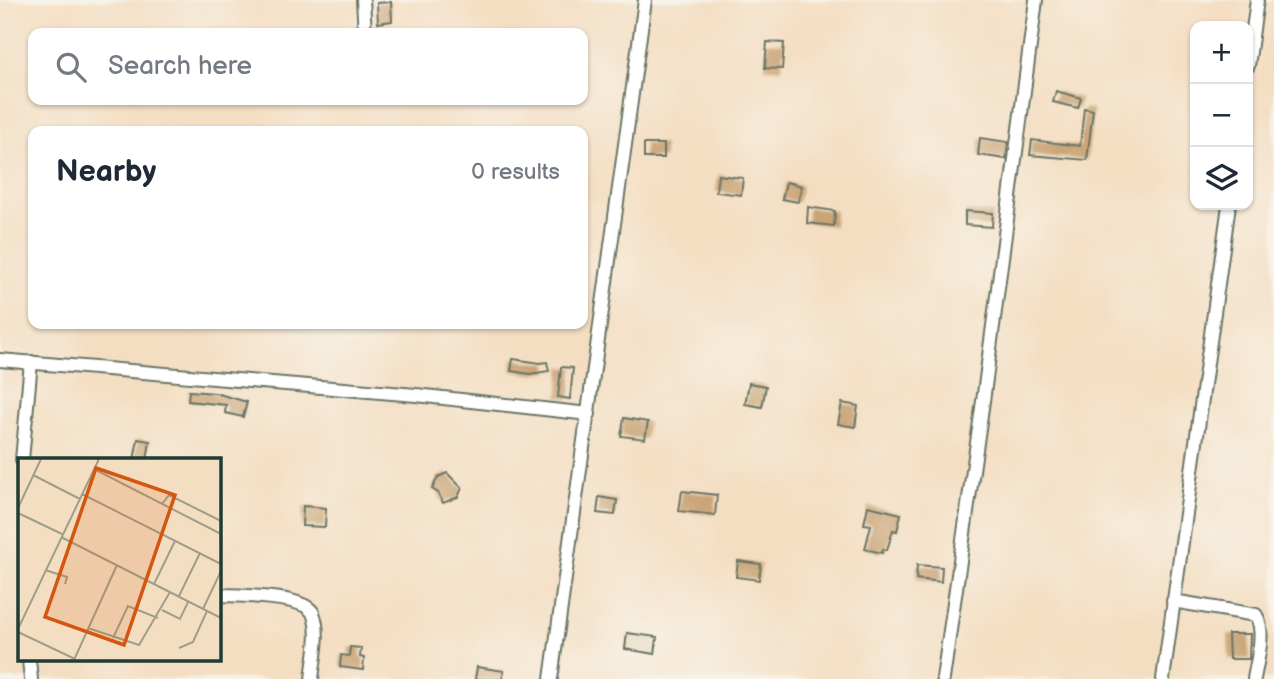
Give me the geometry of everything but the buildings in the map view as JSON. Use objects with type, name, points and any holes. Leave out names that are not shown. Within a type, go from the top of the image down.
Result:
[{"type":"street","points":[[363,0],[365,28]]},
{"type":"street","points":[[551,679],[645,0]]},
{"type":"street","points":[[943,679],[1037,0]]},
{"type":"street","points":[[1253,29],[1257,0]]},
{"type":"street","points":[[1163,679],[1228,210]]},
{"type":"street","points":[[0,360],[416,395],[589,414]]},
{"type":"street","points":[[22,458],[31,362]]},
{"type":"street","points":[[220,595],[296,601],[308,607],[312,612],[317,634],[312,679]]},
{"type":"street","points":[[1173,601],[1256,615],[1260,635],[1254,679]]}]
